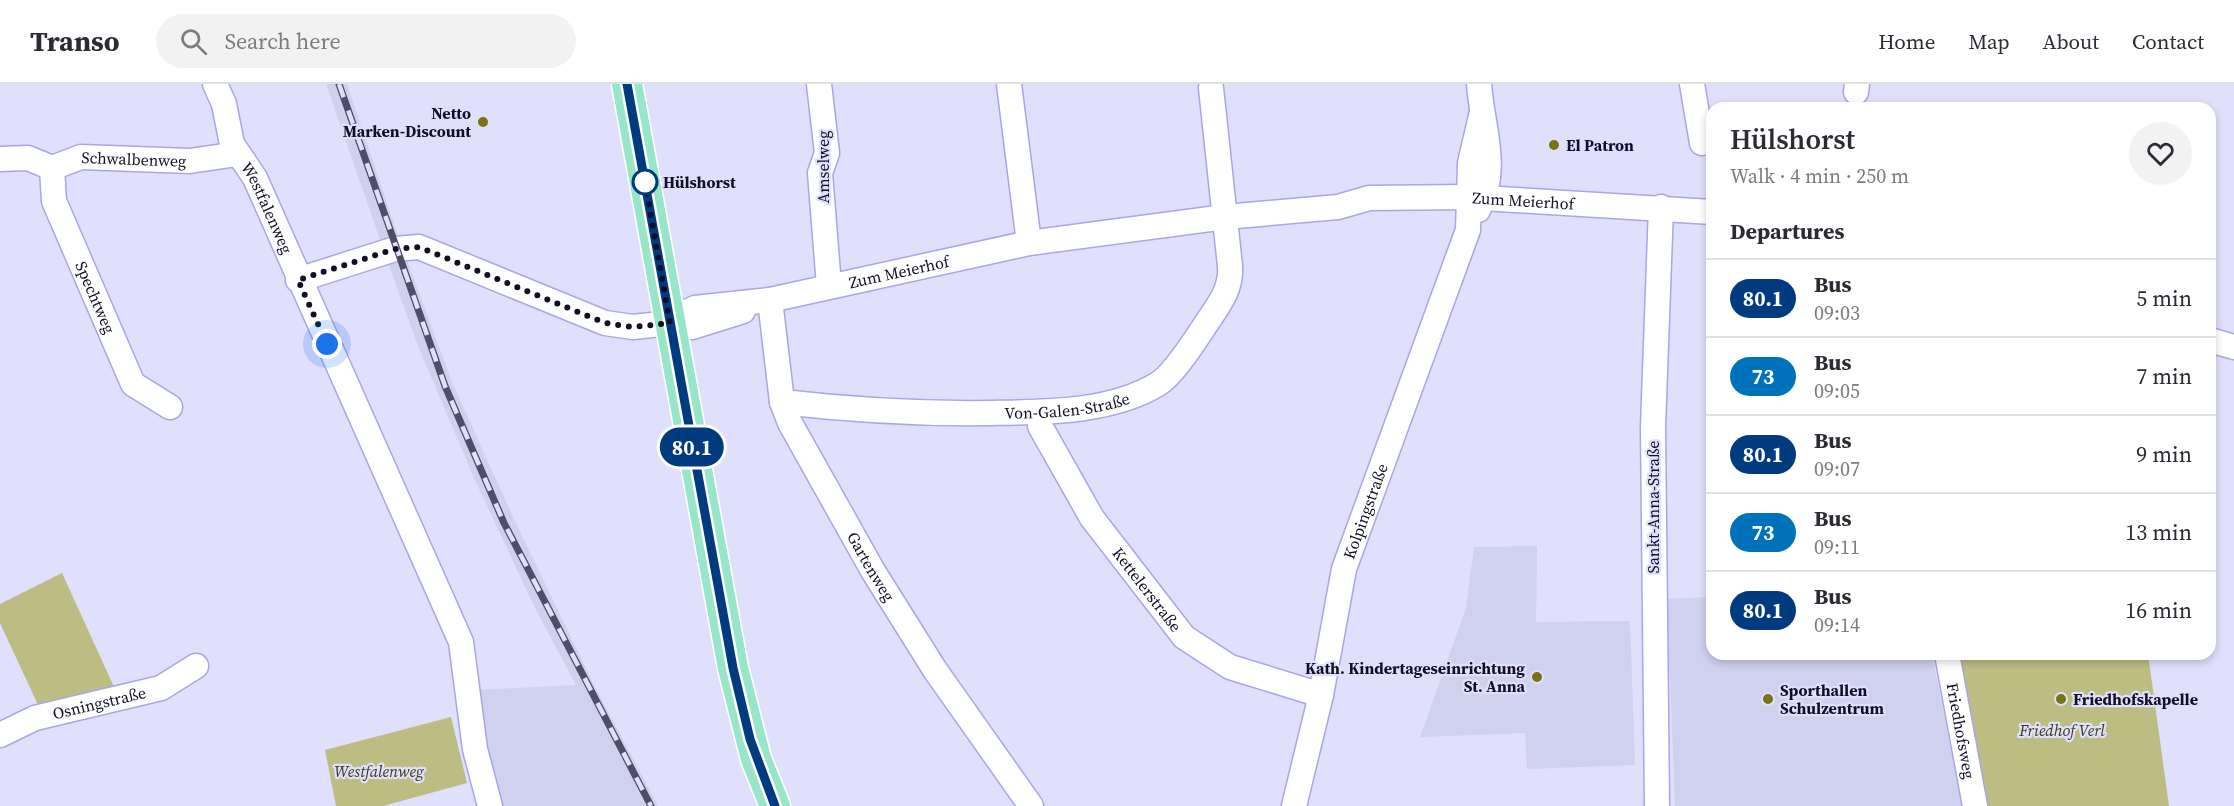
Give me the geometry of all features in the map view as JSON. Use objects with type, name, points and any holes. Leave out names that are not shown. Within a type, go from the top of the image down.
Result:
[{"type":"main road","points":[[627,84],[735,678],[756,759],[775,806]]},
{"type":"street","name":"Westfalenweg","points":[[215,84],[224,104],[232,144],[255,178],[298,280],[461,642],[476,749],[490,806]]},
{"type":"street","name":"Amselweg","points":[[819,84],[827,153],[820,173],[829,286]]},
{"type":"street","points":[[1009,84],[1029,243]]},
{"type":"street","name":"Kolpingstraße","points":[[1294,806],[1321,695],[1344,569],[1473,208],[1490,181],[1490,156],[1481,116],[1479,84]]},
{"type":"street","points":[[1692,84],[1702,143]]},
{"type":"street","points":[[1211,88],[1225,217]]},
{"type":"street","name":"Schwalbenweg","points":[[52,168],[81,157],[190,161],[237,154]]},
{"type":"street","points":[[0,159],[28,158],[52,168]]},
{"type":"street","name":"Spechtweg","points":[[52,168],[54,201],[134,384],[170,407]]},
{"type":"street","name":"Zum Meierhof","points":[[670,323],[679,315],[695,308],[770,300],[1029,243],[1225,217],[1338,207],[1369,198],[1473,208],[1661,214],[1706,212]]},
{"type":"street","name":"Zum Meierhof","points":[[1661,214],[1706,225]]},
{"type":"street","name":"Sankt-Anna-Straße","points":[[1657,806],[1653,427],[1661,214]]},
{"type":"street","name":"Von-Galen-Straße","points":[[782,402],[855,411],[934,414],[1040,412],[1082,408],[1126,398],[1161,382],[1200,334],[1229,289],[1231,272],[1225,217]]},
{"type":"street","points":[[298,280],[395,249],[419,247],[605,323],[633,327],[670,323]]},
{"type":"street","name":"Gartenweg","points":[[770,300],[782,402],[790,423],[873,571],[935,670],[1031,806]]},
{"type":"street","points":[[2216,342],[2234,347]]},
{"type":"street","name":"Kettelerstraße","points":[[1040,412],[1041,426],[1092,518],[1184,637],[1230,667],[1321,695]]},
{"type":"street","name":"Friedhofsweg","points":[[1948,660],[1975,806]]},
{"type":"street","name":"Osningstraße","points":[[0,735],[35,718],[161,688],[196,666]]},
{"type":"shaded area","points":[[326,84],[347,84],[399,239],[382,245]]},
{"type":"shaded area","points":[[405,255],[452,382],[513,517],[592,681],[658,806],[497,806],[476,690],[576,685],[534,606],[474,478],[418,346],[387,260]]},
{"type":"shaded area","name":"Kath. Kindertageseinrichtung St. Anna","points":[[1537,546],[1536,622],[1630,621],[1635,765],[1527,769],[1525,733],[1420,737],[1466,608],[1474,547]]},
{"type":"shaded area","points":[[1706,597],[1706,660],[1933,660],[1962,806],[1675,806],[1670,673],[1661,655],[1662,599]]},
{"type":"green space","points":[[62,573],[114,687],[39,707],[0,623],[0,604]]},
{"type":"green space","name":"Friedhof Verl","points":[[2149,660],[2169,806],[1983,806],[1955,661]]},
{"type":"green space","name":"Westfalenweg","points":[[451,717],[467,783],[383,806],[336,806],[325,750]]},
{"type":"railway","points":[[339,84],[445,386],[504,523],[651,806]]},
{"type":"bus line","name":"80.1","points":[[627,84],[733,668],[744,719],[756,759],[775,806]]},
{"type":"place","name":"Netto Marken-Discount","points":[[483,122]]},
{"type":"place","name":"El Patron","points":[[1554,145]]},
{"type":"place","name":"Hülshorst","points":[[645,182]]},
{"type":"place","name":"Kath. Kindertageseinrichtung St. Anna","points":[[1537,677]]},
{"type":"place","name":"Sporthallen Schulzentrum","points":[[1768,699]]},
{"type":"place","name":"Friedhofskapelle","points":[[2061,699]]},
{"type":"route","points":[[327,344],[298,280],[395,249],[419,247],[605,323],[633,327],[670,323],[645,182]]}]
